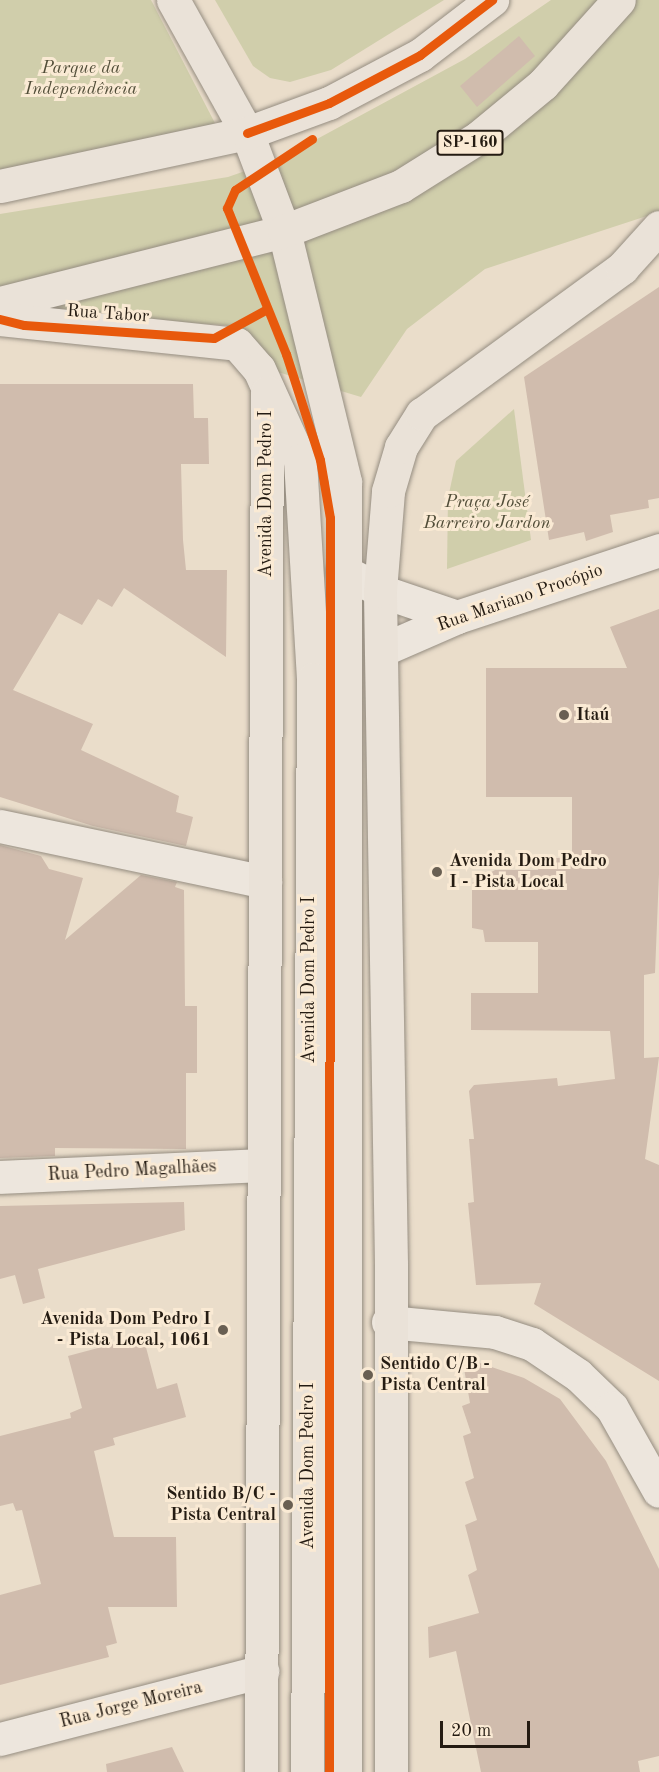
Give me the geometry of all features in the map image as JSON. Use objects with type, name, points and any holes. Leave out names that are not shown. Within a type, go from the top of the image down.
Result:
[{"type":"main road","name":"Avenida Dom Pedro I","points":[[173,0],[247,134],[284,231],[345,482],[342,666],[345,1772]]},
{"type":"main road","points":[[0,186],[247,134],[328,103],[420,55],[492,0]]},
{"type":"main road","name":"SP-160","points":[[284,231],[401,186],[479,137],[543,84],[619,0]]},
{"type":"main road","points":[[391,1772],[380,591],[391,477],[422,414],[622,268],[659,227]]},
{"type":"main road","name":"Rua Tabor","points":[[0,303],[284,231]]},
{"type":"main road","name":"Rua Tabor","points":[[0,319],[237,344],[259,369],[267,390]]},
{"type":"main road","name":"Avenida Dom Pedro I","points":[[267,390],[300,460],[313,679],[307,1772]]},
{"type":"main road","name":"Avenida Dom Pedro I","points":[[261,1772],[267,390]]},
{"type":"main road","points":[[265,707],[313,679],[382,650]]},
{"type":"street","points":[[622,268],[659,246]]},
{"type":"street","name":"Rua Mariano Procópio","points":[[382,650],[457,617],[659,550]]},
{"type":"street","points":[[343,571],[380,591],[457,617]]},
{"type":"street","points":[[0,826],[264,882]]},
{"type":"street","name":"Rua Pedro Magalhães","points":[[0,1177],[263,1165]]},
{"type":"street","points":[[388,1322],[495,1332],[532,1344],[578,1375],[650,1450],[659,1491]]},
{"type":"street","name":"Rua Jorge Moreira","points":[[0,1739],[262,1671]]},
{"type":"green space","name":"Parque da Independência","points":[[0,0],[151,0],[218,129],[0,174]]},
{"type":"green space","points":[[215,0],[444,0],[331,70],[290,82],[270,78],[253,66]]},
{"type":"green space","points":[[551,0],[659,0],[659,212],[485,269],[407,329],[361,397],[271,370],[226,325],[0,313],[0,214],[228,177],[280,159],[465,59]]},
{"type":"green space","name":"Praça José Barreiro Jardon","points":[[514,409],[531,540],[447,569],[448,498],[456,461]]},
{"type":"building","points":[[519,36],[535,56],[477,107],[460,86]]},
{"type":"building","points":[[659,287],[659,498],[648,500],[649,508],[610,515],[613,532],[586,541],[584,532],[549,540],[524,377]]},
{"type":"building","points":[[0,384],[193,384],[194,418],[208,418],[209,464],[181,464],[183,540],[186,570],[227,570],[226,657],[124,588],[112,607],[98,599],[82,625],[59,613],[13,690],[93,724],[81,750],[179,796],[176,812],[193,817],[186,846],[93,826],[0,797]]},
{"type":"building","points":[[659,609],[659,874],[655,973],[644,975],[644,1058],[659,1057],[645,1159],[659,1165],[659,1381],[534,1304],[541,1283],[476,1285],[468,1203],[474,1202],[469,1139],[474,1139],[469,1091],[474,1085],[557,1078],[558,1086],[615,1079],[610,1031],[471,1030],[471,993],[538,993],[538,942],[485,942],[483,930],[472,928],[472,883],[495,870],[538,870],[540,858],[572,858],[572,797],[486,797],[486,668],[627,668],[610,627]]},
{"type":"building","points":[[0,845],[41,856],[49,869],[83,878],[65,940],[141,875],[177,882],[175,887],[184,890],[185,1006],[197,1006],[197,1073],[186,1073],[186,1149],[55,1148],[55,1156],[0,1158]]},
{"type":"building","points":[[184,1202],[185,1230],[38,1269],[45,1298],[23,1304],[15,1275],[0,1279],[0,1206]]},
{"type":"building","points":[[143,1336],[157,1389],[177,1383],[186,1417],[113,1438],[115,1445],[94,1451],[114,1537],[176,1537],[177,1607],[108,1607],[117,1643],[106,1646],[109,1657],[0,1685],[0,1595],[41,1584],[22,1510],[16,1511],[13,1503],[0,1506],[0,1436],[71,1418],[70,1413],[82,1408],[68,1356]]},
{"type":"building","points":[[462,1357],[524,1378],[560,1399],[606,1461],[659,1569],[659,1756],[638,1761],[640,1772],[481,1772],[456,1651],[429,1658],[428,1627],[479,1613],[468,1575],[477,1570],[465,1525],[477,1520],[465,1482],[474,1478],[463,1436],[471,1433],[462,1406],[470,1403]]},
{"type":"building","points":[[172,1747],[184,1772],[107,1772],[106,1764]]},
{"type":"cycle path","points":[[247,133],[329,103],[420,55],[492,0]]},
{"type":"cycle path","points":[[312,139],[235,190],[227,208],[286,354],[320,460],[330,518],[329,1772]]},
{"type":"cycle path","points":[[0,319],[24,325],[214,338],[267,309]]},
{"type":"place","name":"Itaú","points":[[564,715]]},
{"type":"place","name":"Avenida Dom Pedro I - Pista Local","points":[[437,872]]},
{"type":"place","name":"Avenida Dom Pedro I - Pista Local, 1061","points":[[223,1330]]},
{"type":"place","name":"Sentido C/B - Pista Central","points":[[368,1375]]},
{"type":"place","name":"Sentido B/C - Pista Central","points":[[288,1505]]}]
